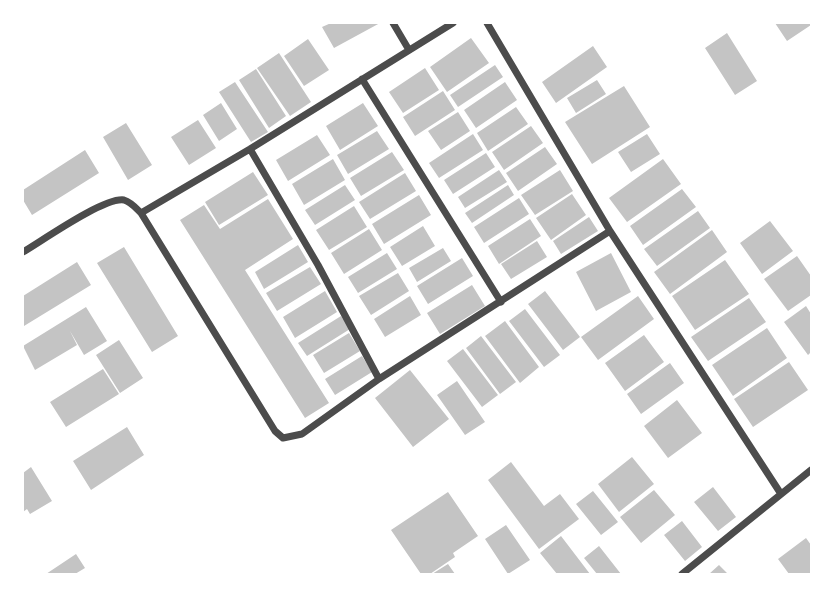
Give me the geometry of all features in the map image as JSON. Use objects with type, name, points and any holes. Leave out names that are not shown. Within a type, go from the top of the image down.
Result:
[{"type":"street","points":[[393,23],[409,50]]},
{"type":"street","points":[[141,213],[453,23]]},
{"type":"street","points":[[487,23],[610,231],[781,494]]},
{"type":"street","points":[[362,79],[501,302]]},
{"type":"street","points":[[250,149],[318,265],[379,379]]},
{"type":"street","points":[[23,252],[104,203],[124,200],[132,204],[141,213],[275,432],[283,438],[302,434],[379,379],[610,231]]},
{"type":"street","points":[[682,574],[811,470]]},
{"type":"building","points":[[331,23],[380,23],[334,48],[322,27]]},
{"type":"building","points":[[775,23],[811,23],[811,25],[787,41]]},
{"type":"building","points":[[727,33],[757,81],[735,95],[705,48]]},
{"type":"building","points":[[471,38],[489,63],[447,92],[430,67]]},
{"type":"building","points":[[308,39],[329,70],[304,86],[284,56]]},
{"type":"building","points":[[593,46],[607,67],[556,103],[542,82]]},
{"type":"building","points":[[279,53],[311,102],[290,116],[257,68]]},
{"type":"building","points":[[495,65],[503,77],[458,107],[450,95]]},
{"type":"building","points":[[425,68],[439,90],[403,113],[389,92]]},
{"type":"building","points":[[256,69],[286,116],[269,128],[239,80]]},
{"type":"building","points":[[597,80],[606,94],[576,113],[567,98]]},
{"type":"building","points":[[235,82],[268,132],[251,142],[219,92]]},
{"type":"building","points":[[505,82],[517,100],[476,128],[464,110]]},
{"type":"building","points":[[624,86],[650,127],[592,164],[565,122]]},
{"type":"building","points":[[443,91],[455,110],[415,136],[403,117]]},
{"type":"building","points":[[221,103],[237,129],[219,141],[203,115]]},
{"type":"building","points":[[363,103],[378,126],[340,150],[326,126]]},
{"type":"building","points":[[516,107],[528,124],[488,151],[477,133]]},
{"type":"building","points":[[458,112],[470,131],[441,150],[428,131]]},
{"type":"building","points":[[198,120],[216,148],[189,165],[171,137]]},
{"type":"building","points":[[126,123],[152,165],[128,180],[103,137]]},
{"type":"building","points":[[531,126],[543,143],[504,170],[492,152]]},
{"type":"building","points":[[377,131],[389,149],[348,174],[337,155]]},
{"type":"building","points":[[473,134],[483,150],[439,178],[429,163]]},
{"type":"building","points":[[647,134],[660,154],[631,172],[618,152]]},
{"type":"building","points":[[317,135],[330,155],[288,181],[276,160]]},
{"type":"building","points":[[545,147],[557,164],[518,191],[506,173]]},
{"type":"building","points":[[85,150],[99,173],[32,215],[23,200],[23,190]]},
{"type":"building","points":[[392,152],[404,170],[361,196],[350,178]]},
{"type":"building","points":[[486,153],[495,167],[453,194],[444,180]]},
{"type":"building","points":[[333,159],[345,180],[304,205],[292,184]]},
{"type":"building","points":[[663,159],[681,184],[627,222],[609,198]]},
{"type":"building","points":[[499,170],[507,182],[465,208],[458,197]]},
{"type":"building","points":[[560,170],[573,191],[535,215],[521,195]]},
{"type":"building","points":[[253,172],[268,195],[219,225],[205,202]]},
{"type":"building","points":[[405,173],[416,191],[370,219],[359,202]]},
{"type":"building","points":[[345,185],[355,200],[315,225],[305,210]]},
{"type":"building","points":[[508,185],[514,195],[472,223],[465,213]]},
{"type":"building","points":[[682,189],[696,207],[643,245],[630,226]]},
{"type":"building","points":[[572,194],[586,215],[551,240],[536,218]]},
{"type":"building","points":[[419,195],[431,215],[384,244],[372,224]]},
{"type":"building","points":[[519,198],[529,214],[484,243],[474,227]]},
{"type":"building","points":[[268,199],[293,239],[245,270],[329,403],[305,418],[180,220],[204,205],[220,229]]},
{"type":"building","points":[[354,206],[367,227],[329,250],[316,230]]},
{"type":"building","points":[[698,211],[710,228],[657,266],[644,249]]},
{"type":"building","points":[[589,217],[598,231],[561,254],[553,241]]},
{"type":"building","points":[[530,219],[541,236],[499,264],[488,246]]},
{"type":"building","points":[[770,221],[793,251],[762,274],[740,243]]},
{"type":"building","points":[[423,226],[435,246],[402,266],[390,247]]},
{"type":"building","points":[[369,229],[382,250],[344,274],[331,253]]},
{"type":"building","points":[[712,230],[727,252],[670,294],[654,272]]},
{"type":"building","points":[[537,241],[547,257],[511,279],[501,264]]},
{"type":"building","points":[[298,245],[308,262],[264,289],[255,272]]},
{"type":"building","points":[[124,247],[178,336],[152,352],[97,263]]},
{"type":"building","points":[[443,248],[451,261],[417,282],[409,268]]},
{"type":"building","points":[[387,253],[397,269],[358,293],[348,277]]},
{"type":"building","points":[[611,253],[631,292],[596,311],[576,272]]},
{"type":"building","points":[[797,256],[811,276],[811,295],[788,311],[764,279]]},
{"type":"building","points":[[462,258],[473,276],[428,304],[417,286]]},
{"type":"building","points":[[725,260],[749,294],[695,330],[672,296]]},
{"type":"building","points":[[77,262],[91,285],[24,326],[23,296]]},
{"type":"building","points":[[310,267],[321,284],[277,311],[266,293]]},
{"type":"building","points":[[398,273],[409,291],[371,315],[359,296]]},
{"type":"building","points":[[472,285],[485,306],[440,334],[427,313]]},
{"type":"building","points":[[325,291],[337,312],[295,338],[283,317]]},
{"type":"building","points":[[545,291],[580,337],[563,350],[528,304]]},
{"type":"building","points":[[410,296],[421,315],[385,337],[374,319]]},
{"type":"building","points":[[638,296],[654,319],[598,360],[581,337]]},
{"type":"building","points":[[749,298],[766,322],[708,361],[691,337]]},
{"type":"building","points":[[806,306],[811,314],[811,352],[808,355],[784,322]]},
{"type":"building","points":[[86,307],[107,341],[84,355],[70,331],[77,345],[35,370],[23,346]]},
{"type":"building","points":[[525,309],[560,355],[544,367],[509,321]]},
{"type":"building","points":[[341,316],[350,329],[307,356],[298,343]]},
{"type":"building","points":[[505,321],[539,367],[520,383],[485,336]]},
{"type":"building","points":[[767,328],[787,358],[733,396],[712,365]]},
{"type":"building","points":[[349,333],[360,351],[324,373],[313,355]]},
{"type":"building","points":[[644,335],[664,362],[625,391],[605,363]]},
{"type":"building","points":[[481,336],[516,382],[500,394],[466,348]]},
{"type":"building","points":[[119,340],[143,378],[120,393],[96,355]]},
{"type":"building","points":[[463,349],[498,395],[482,407],[447,361]]},
{"type":"building","points":[[362,356],[372,372],[335,395],[325,379]]},
{"type":"building","points":[[789,362],[808,390],[753,427],[734,399]]},
{"type":"building","points":[[670,363],[684,383],[641,414],[627,394]]},
{"type":"building","points":[[103,369],[119,394],[66,427],[50,402]]},
{"type":"building","points":[[410,370],[449,419],[413,447],[375,398]]},
{"type":"building","points":[[457,381],[485,422],[465,435],[437,395]]},
{"type":"building","points":[[677,400],[702,433],[668,458],[644,426]]},
{"type":"building","points":[[127,427],[144,455],[91,490],[73,461]]},
{"type":"building","points":[[632,457],[654,484],[619,512],[598,484]]},
{"type":"building","points":[[511,462],[544,506],[560,494],[579,519],[539,549],[488,480]]},
{"type":"building","points":[[31,467],[52,501],[30,514],[27,509],[23,512],[23,473]]},
{"type":"building","points":[[713,487],[736,517],[718,531],[694,502]]},
{"type":"building","points":[[654,490],[675,515],[641,543],[620,517]]},
{"type":"building","points":[[593,491],[618,522],[601,535],[576,504]]},
{"type":"building","points":[[448,492],[478,536],[453,553],[455,557],[430,574],[421,574],[391,530]]},
{"type":"building","points":[[682,521],[702,547],[685,561],[664,535]]},
{"type":"building","points":[[506,525],[530,560],[508,574],[485,539]]},
{"type":"building","points":[[561,536],[590,574],[557,574],[540,553]]},
{"type":"building","points":[[806,538],[811,545],[811,574],[789,574],[778,559]]},
{"type":"building","points":[[599,546],[621,574],[597,574],[584,558]]},
{"type":"building","points":[[76,554],[85,568],[75,574],[46,574]]},
{"type":"building","points":[[448,564],[455,574],[432,574]]},
{"type":"building","points":[[719,565],[728,574],[709,574]]}]
